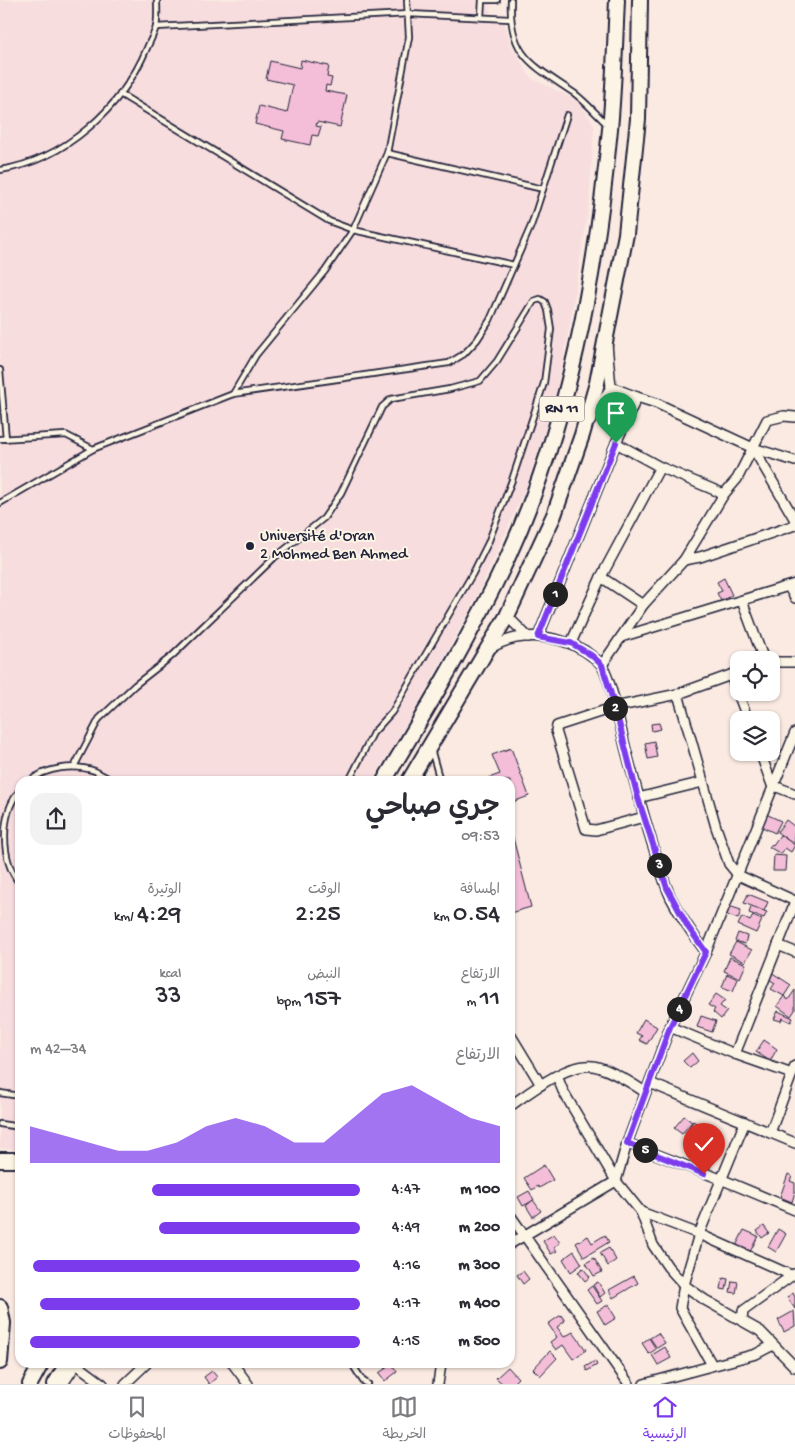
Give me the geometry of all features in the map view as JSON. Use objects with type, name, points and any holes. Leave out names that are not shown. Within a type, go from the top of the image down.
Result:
[{"type":"highway","name":"RN 11","points":[[387,776],[480,614],[507,558],[531,501],[556,428],[575,359],[599,231],[610,127],[618,0]]},
{"type":"highway","name":"RN 11","points":[[412,776],[431,747],[506,616],[554,515],[582,435],[597,383],[626,234],[636,138],[640,0]]},
{"type":"highway","points":[[0,1160],[15,1160]]},
{"type":"highway","points":[[0,1306],[3,1323],[0,1362]]},
{"type":"highway","points":[[30,1384],[39,1368]]},
{"type":"highway","points":[[55,1384],[65,1368]]},
{"type":"street","points":[[582,435],[611,387],[609,355],[605,338]]},
{"type":"street","points":[[611,387],[656,403],[753,448],[795,460]]},
{"type":"street","points":[[538,637],[636,397]]},
{"type":"street","points":[[602,665],[643,605],[684,560],[724,494],[736,479],[767,420],[784,416],[795,417]]},
{"type":"street","points":[[616,443],[660,467],[724,494]]},
{"type":"street","points":[[753,448],[795,520]]},
{"type":"street","points":[[571,643],[601,577],[660,467]]},
{"type":"street","points":[[684,560],[700,557],[795,525]]},
{"type":"street","points":[[601,577],[643,605]]},
{"type":"street","points":[[621,637],[792,585],[795,598]]},
{"type":"street","points":[[742,601],[761,651]]},
{"type":"street","points":[[506,616],[528,638]]},
{"type":"street","points":[[484,653],[509,640],[538,637],[571,643],[591,655],[602,665],[615,707],[638,798],[667,888],[688,927],[706,952]]},
{"type":"street","points":[[780,662],[795,662]]},
{"type":"street","points":[[644,817],[596,830],[586,829],[556,731],[557,726],[570,720],[615,707],[678,694],[730,676]]},
{"type":"street","points":[[678,694],[724,853],[729,864],[738,875],[795,902],[735,1054]]},
{"type":"street","points":[[515,1241],[616,1181],[627,1143],[670,1027],[706,952],[772,785],[795,733]]},
{"type":"street","points":[[763,761],[772,785],[795,794]]},
{"type":"street","points":[[638,798],[703,782]]},
{"type":"street","points":[[778,944],[795,952]]},
{"type":"street","points":[[670,1027],[735,1054],[793,1070],[770,1134]]},
{"type":"street","points":[[515,1042],[541,1085]]},
{"type":"street","points":[[515,1103],[557,1076],[575,1068],[593,1066],[631,1083],[645,1092]]},
{"type":"street","points":[[557,1076],[563,1091],[616,1181],[641,1212],[653,1245],[668,1267],[684,1285],[705,1300],[760,1331],[795,1367]]},
{"type":"street","points":[[650,1083],[795,1143]]},
{"type":"street","points":[[712,1365],[680,1308],[684,1285],[699,1234],[723,1180],[745,1122]]},
{"type":"street","points":[[627,1143],[795,1210]]},
{"type":"street","points":[[641,1212],[699,1234],[793,1274]]},
{"type":"street","points":[[515,1222],[629,1384]]},
{"type":"street","points":[[742,1320],[743,1311],[793,1274]]},
{"type":"street","points":[[644,1384],[756,1354],[774,1345]]},
{"type":"street","points":[[64,1384],[74,1368]]},
{"type":"street","points":[[81,1368],[103,1384]]},
{"type":"street","points":[[125,1384],[142,1368]]},
{"type":"street","points":[[237,1368],[248,1384]]},
{"type":"street","points":[[438,1384],[440,1368]]},
{"type":"lane","points":[[0,170],[38,160],[67,144],[98,119],[120,94],[140,65],[156,27],[157,0]]},
{"type":"lane","points":[[233,394],[256,355],[325,271],[353,230],[387,153],[410,37],[407,0]]},
{"type":"lane","points":[[481,17],[482,0],[497,0]]},
{"type":"lane","points":[[511,0],[510,19],[517,45],[528,61],[546,76],[575,94],[610,127]]},
{"type":"lane","points":[[156,27],[409,14],[510,19]]},
{"type":"lane","points":[[120,94],[329,221],[353,230],[514,265]]},
{"type":"lane","points":[[0,503],[94,449],[233,394],[449,363],[464,354],[477,340],[490,320],[532,226],[567,115]]},
{"type":"lane","points":[[387,153],[543,189]]},
{"type":"lane","points":[[74,767],[99,719],[135,684],[172,656],[274,558],[324,518],[341,494],[382,407],[391,400],[450,389],[480,381],[497,361],[534,300],[545,302],[551,329],[544,383],[512,480],[488,543],[473,573],[392,712],[374,733],[352,776]]},
{"type":"lane","points":[[0,370],[3,439],[66,435],[94,449]]},
{"type":"lane","points":[[431,747],[439,776]]},
{"type":"lane","points":[[40,776],[53,770],[74,767],[96,772],[104,776]]},
{"type":"lane","points":[[15,798],[6,812],[0,833],[3,855],[15,878]]},
{"type":"lane","points":[[0,1094],[15,1096]]},
{"type":"lane","points":[[0,1124],[15,1126]]},
{"type":"lane","points":[[355,1368],[368,1384]]},
{"type":"shaded area","name":"Université d'Oran 2 Mohmed Ben Ahmed","points":[[0,0],[491,0],[490,13],[503,18],[511,45],[531,78],[580,102],[594,125],[589,204],[568,335],[553,408],[526,487],[473,605],[418,705],[375,776],[15,776],[15,1149],[0,1148]]},
{"type":"building","points":[[301,60],[329,66],[327,77],[332,78],[330,86],[326,85],[325,91],[347,95],[340,127],[317,122],[316,126],[321,127],[318,136],[312,135],[310,145],[282,139],[284,131],[255,124],[259,106],[287,113],[293,85],[266,79],[270,61],[300,68]]},
{"type":"building","points":[[724,578],[732,595],[721,601],[717,593],[722,591],[717,582]]},
{"type":"building","points":[[659,723],[661,729],[652,731],[651,724]]},
{"type":"building","points":[[654,741],[657,757],[648,759],[645,743]]},
{"type":"building","points":[[511,748],[529,796],[515,801],[515,776],[494,776],[500,774],[492,755]]},
{"type":"building","points":[[766,814],[781,821],[775,833],[760,826]]},
{"type":"building","points":[[786,820],[795,827],[793,844],[777,832]]},
{"type":"building","points":[[780,835],[795,845],[791,852],[785,848],[781,854],[769,847],[773,845]]},
{"type":"building","points":[[515,846],[531,907],[515,912]]},
{"type":"building","points":[[774,855],[786,856],[785,871],[773,871]]},
{"type":"building","points":[[748,894],[768,902],[764,911],[744,903]]},
{"type":"building","points":[[729,906],[741,910],[738,919],[727,915]]},
{"type":"building","points":[[751,907],[767,912],[764,918],[749,913]]},
{"type":"building","points":[[753,916],[762,920],[756,933],[738,925],[742,917],[750,921]]},
{"type":"building","points":[[738,933],[747,936],[745,944],[735,941]]},
{"type":"building","points":[[736,942],[752,950],[745,962],[729,954]]},
{"type":"building","points":[[730,957],[746,964],[740,978],[724,971]]},
{"type":"building","points":[[768,970],[791,985],[784,996],[771,989],[775,983],[764,976]]},
{"type":"building","points":[[727,974],[738,979],[733,991],[722,987]]},
{"type":"building","points":[[795,990],[795,1010],[791,1016],[777,1006],[784,996],[788,1000]]},
{"type":"building","points":[[716,994],[725,1000],[720,1006],[727,1011],[721,1019],[713,1012],[715,1009],[708,1005]]},
{"type":"building","points":[[778,1011],[793,1018],[791,1022],[782,1018],[781,1021],[774,1019]]},
{"type":"building","points":[[701,1016],[716,1021],[712,1032],[697,1027]]},
{"type":"building","points":[[644,1019],[657,1027],[647,1044],[639,1040],[642,1036],[636,1033]]},
{"type":"building","points":[[764,1040],[777,1049],[770,1061],[756,1052]]},
{"type":"building","points":[[692,1053],[698,1061],[690,1068],[683,1061]]},
{"type":"building","points":[[684,1116],[692,1122],[682,1134],[674,1128]]},
{"type":"building","points":[[693,1121],[706,1129],[697,1142],[692,1139],[696,1133],[694,1131],[690,1138],[685,1135]]},
{"type":"building","points":[[698,1144],[708,1148],[706,1154],[696,1150]]},
{"type":"building","points":[[704,1155],[714,1159],[710,1168],[700,1165]]},
{"type":"building","points":[[544,1165],[553,1180],[532,1190],[524,1178]]},
{"type":"building","points":[[788,1174],[792,1176],[790,1181],[795,1183],[792,1202],[780,1197]]},
{"type":"building","points":[[529,1191],[534,1200],[523,1206],[518,1197]]},
{"type":"building","points":[[533,1200],[541,1211],[533,1217],[526,1206]]},
{"type":"building","points":[[764,1226],[769,1233],[762,1238],[757,1231]]},
{"type":"building","points":[[778,1229],[786,1234],[776,1252],[768,1247]]},
{"type":"building","points":[[744,1230],[758,1236],[750,1252],[736,1246]]},
{"type":"building","points":[[554,1234],[560,1243],[554,1247],[557,1251],[551,1254],[543,1241]]},
{"type":"building","points":[[605,1235],[609,1242],[584,1257],[576,1243],[588,1236],[592,1243]]},
{"type":"building","points":[[609,1248],[616,1260],[608,1266],[600,1253]]},
{"type":"building","points":[[574,1251],[582,1264],[571,1272],[563,1259]]},
{"type":"building","points":[[594,1258],[602,1272],[594,1276],[586,1263]]},
{"type":"building","points":[[583,1268],[590,1277],[585,1281],[578,1272]]},
{"type":"building","points":[[523,1271],[529,1279],[523,1284],[517,1275]]},
{"type":"building","points":[[634,1276],[638,1283],[613,1298],[609,1290]]},
{"type":"building","points":[[723,1278],[728,1279],[726,1290],[721,1289]]},
{"type":"building","points":[[732,1281],[738,1282],[736,1293],[730,1292]]},
{"type":"building","points":[[598,1282],[605,1293],[600,1297],[593,1285]]},
{"type":"building","points":[[592,1286],[602,1301],[597,1304],[587,1290]]},
{"type":"building","points":[[793,1293],[795,1297],[795,1309],[787,1297]]},
{"type":"building","points":[[608,1305],[616,1318],[605,1325],[597,1311]]},
{"type":"building","points":[[794,1311],[795,1326],[784,1332],[778,1320]]},
{"type":"building","points":[[561,1315],[565,1321],[557,1327],[564,1337],[573,1332],[586,1350],[573,1359],[563,1345],[556,1350],[550,1342],[557,1337],[548,1324]]},
{"type":"building","points":[[658,1333],[665,1343],[657,1348],[650,1338]]},
{"type":"building","points":[[649,1338],[656,1349],[649,1354],[642,1343]]},
{"type":"building","points":[[665,1347],[671,1358],[658,1365],[652,1355]]},
{"type":"building","points":[[550,1351],[557,1358],[540,1376],[533,1369]]},
{"type":"building","points":[[595,1361],[597,1365],[587,1371],[585,1367]]},
{"type":"building","points":[[386,1368],[394,1368],[397,1372],[385,1381],[379,1373]]},
{"type":"building","points":[[509,1368],[518,1378],[512,1384],[503,1384],[496,1378]]},
{"type":"building","points":[[212,1371],[217,1377],[209,1384],[204,1377]]},
{"type":"place","name":"Université d'Oran 2 Mohmed Ben Ahmed","points":[[250,546]]},
{"type":"route","points":[[616,443],[538,637],[571,643],[591,655],[602,665],[615,707],[638,798],[667,888],[688,927],[706,952],[670,1027],[627,1143],[704,1174]]}]
